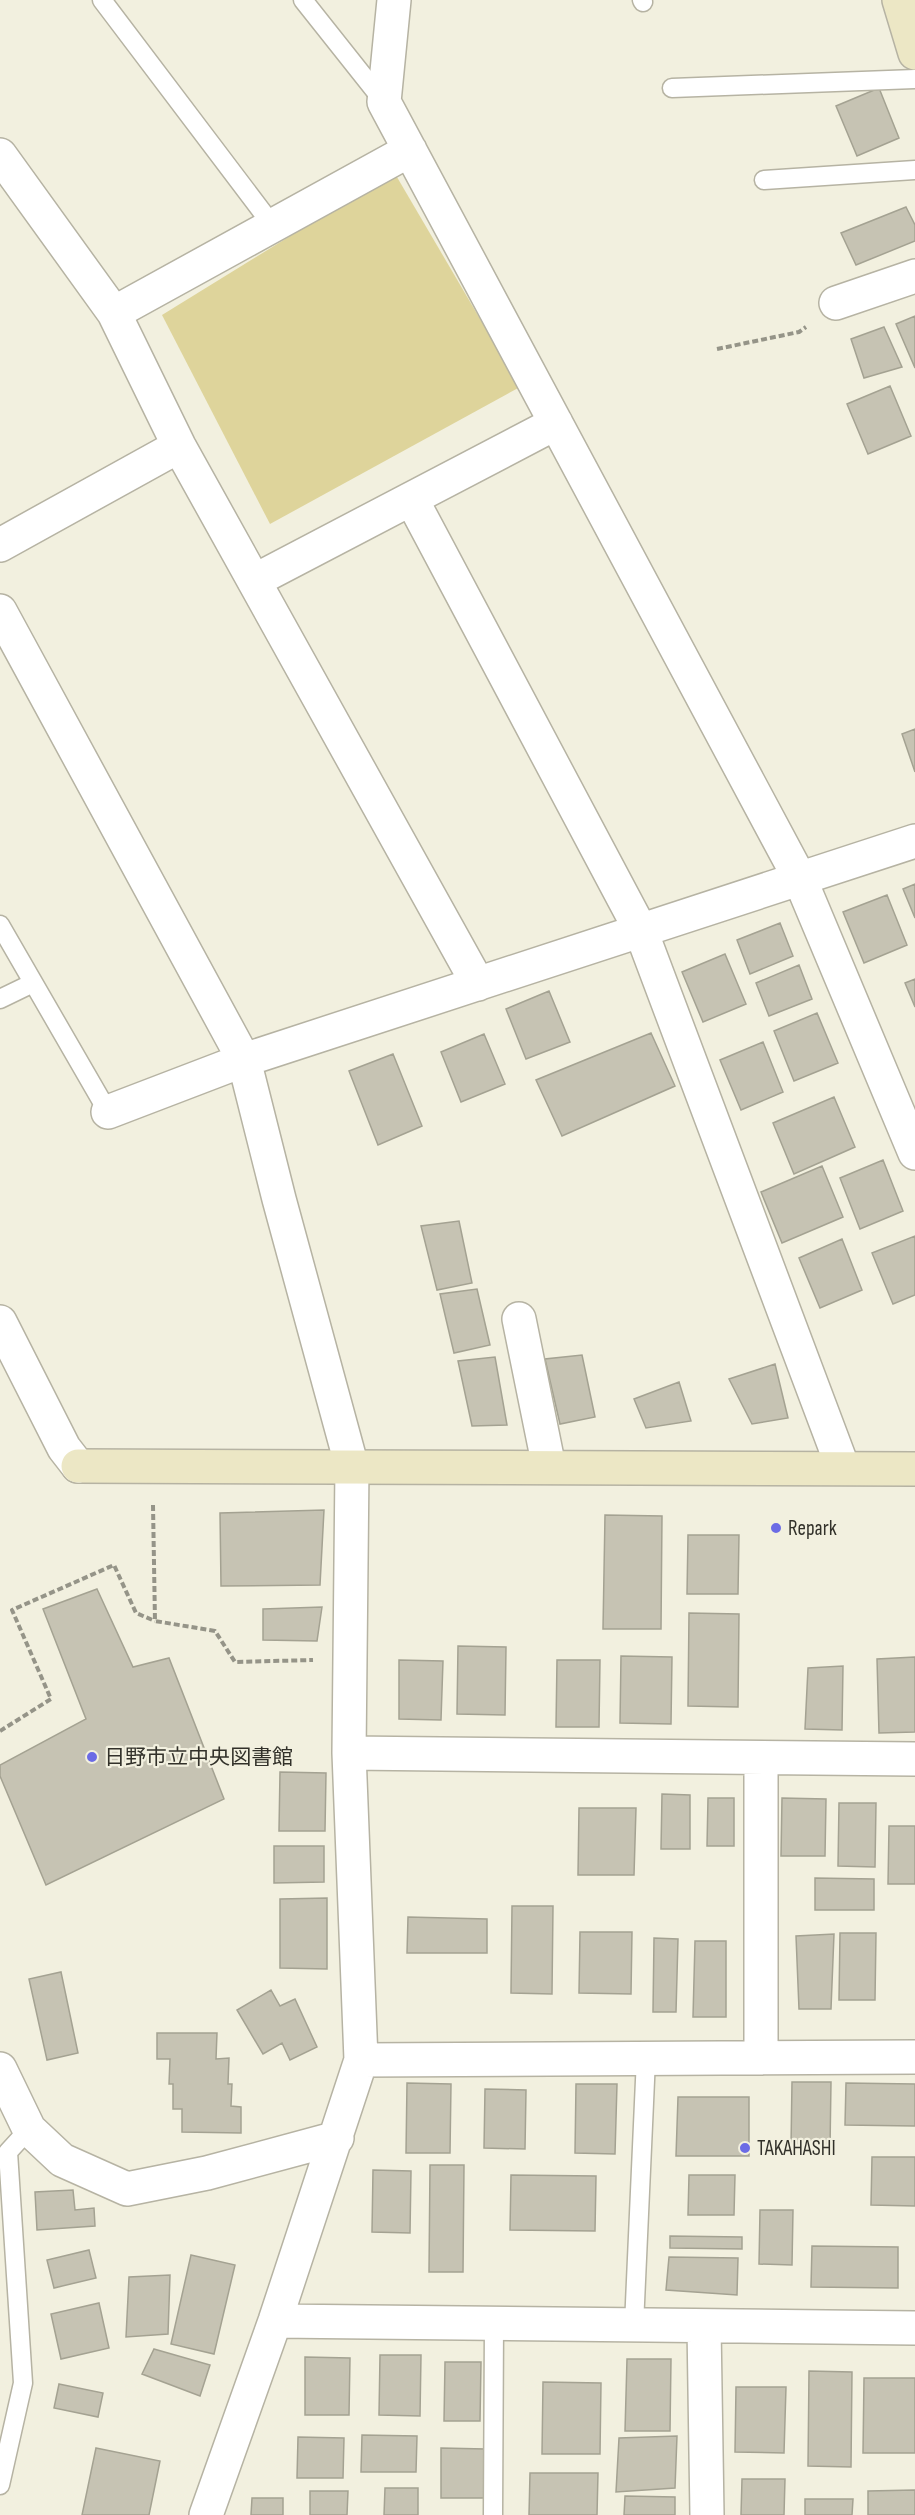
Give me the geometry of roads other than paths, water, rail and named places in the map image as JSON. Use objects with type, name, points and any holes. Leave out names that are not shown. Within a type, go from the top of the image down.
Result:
[{"type":"street","points":[[394,0],[384,102],[800,879],[915,1153]]},
{"type":"street","points":[[899,0],[915,53]]},
{"type":"street","points":[[114,313],[410,150]]},
{"type":"street","points":[[0,155],[114,313],[179,446],[478,984]]},
{"type":"street","points":[[836,303],[915,276]]},
{"type":"street","points":[[254,581],[556,423]]},
{"type":"street","points":[[0,544],[179,446]]},
{"type":"street","points":[[412,500],[641,931],[843,1468]]},
{"type":"street","points":[[0,611],[244,1060],[279,1199],[352,1467],[349,1753],[361,2060],[275,2321],[206,2515]]},
{"type":"street","points":[[108,1112],[244,1060],[915,842]]},
{"type":"street","points":[[519,1319],[549,1467]]},
{"type":"street","points":[[0,1322],[64,1448],[78,1466],[915,1468]]},
{"type":"street","points":[[349,1753],[915,1759]]},
{"type":"street","points":[[761,1758],[761,2058]]},
{"type":"street","points":[[361,2060],[915,2057]]},
{"type":"street","points":[[0,2069],[29,2129],[62,2160],[127,2188],[207,2173],[337,2138]]},
{"type":"street","points":[[275,2321],[915,2328]]},
{"type":"street","points":[[704,2326],[707,2515]]},
{"type":"lane","points":[[102,0],[273,226]]},
{"type":"lane","points":[[303,0],[384,102]]},
{"type":"lane","points":[[672,88],[915,79]]},
{"type":"lane","points":[[764,180],[915,170]]},
{"type":"lane","points":[[0,925],[108,1112]]},
{"type":"lane","points":[[0,999],[33,983]]},
{"type":"lane","points":[[634,2325],[646,2058]]},
{"type":"lane","points":[[0,2485],[23,2383],[8,2152],[29,2129]]},
{"type":"lane","points":[[493,2515],[494,2323]]},
{"type":"place","name":"Repark","points":[[776,1528]]},
{"type":"place","name":"日野市立中央図書館","points":[[92,1757]]},
{"type":"place","name":"TAKAHASHI","points":[[745,2148]]}]
